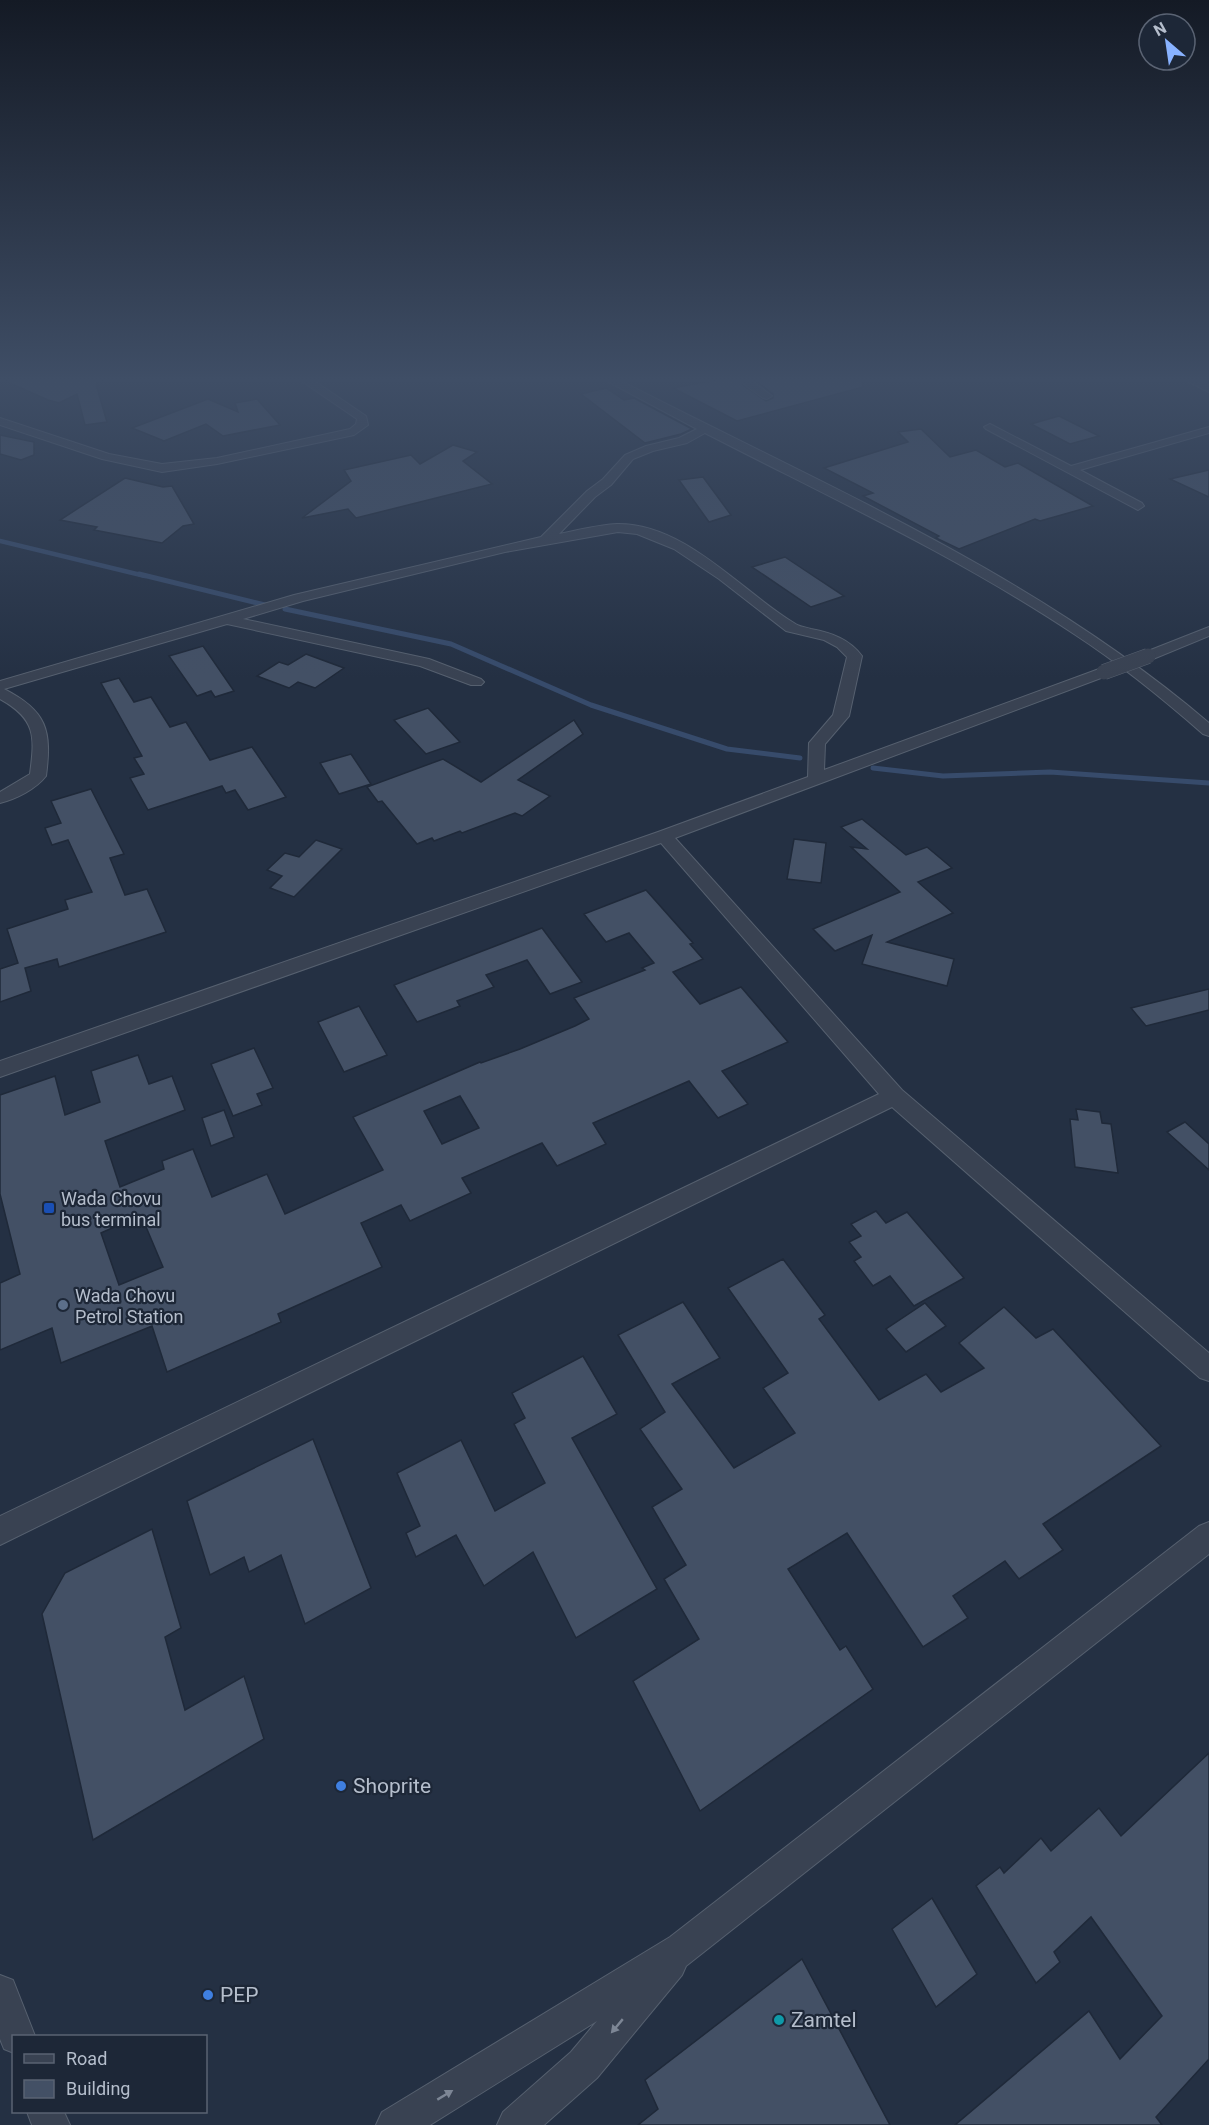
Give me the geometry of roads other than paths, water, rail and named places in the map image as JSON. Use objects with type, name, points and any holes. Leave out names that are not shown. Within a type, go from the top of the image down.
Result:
[{"type":"street","points":[[545,540],[591,494],[609,479]]},
{"type":"street","points":[[804,479],[938,547],[1032,600],[1094,640],[1188,712],[1209,731]]},
{"type":"street","points":[[1086,479],[1138,506]]},
{"type":"street","points":[[0,686],[311,595],[545,540],[618,528],[650,534],[690,552],[791,628],[829,637],[842,644],[855,656],[841,716],[817,743],[816,779]]},
{"type":"street","points":[[228,620],[424,662],[476,682]]},
{"type":"street","points":[[0,1069],[664,836],[1148,656],[1209,631]]},
{"type":"street","points":[[0,693],[32,714],[40,734],[41,752],[38,776],[21,789],[0,798]]},
{"type":"street","points":[[664,836],[894,1096],[1209,1369]]},
{"type":"street","points":[[0,1531],[894,1096]]},
{"type":"street","points":[[395,2125],[682,1949],[1209,1536]]},
{"type":"street","points":[[516,2125],[584,2065],[682,1949]]},
{"type":"street","points":[[0,1993],[16,2035]]},
{"type":"waterway","points":[[0,541],[145,576]]},
{"type":"waterway","points":[[139,574],[265,605]]},
{"type":"waterway","points":[[285,609],[451,644],[591,705],[727,749],[800,758]]},
{"type":"waterway","points":[[873,768],[943,776],[1050,772],[1209,783]]},
{"type":"place","name":"Wada Chovu bus terminal","points":[[49,1208]]},
{"type":"place","name":"Wada Chovu Petrol Station","points":[[63,1305]]},
{"type":"place","name":"Shoprite","points":[[341,1786]]},
{"type":"place","name":"PEP","points":[[208,1995]]},
{"type":"place","name":"Zamtel","points":[[779,2020]]}]
